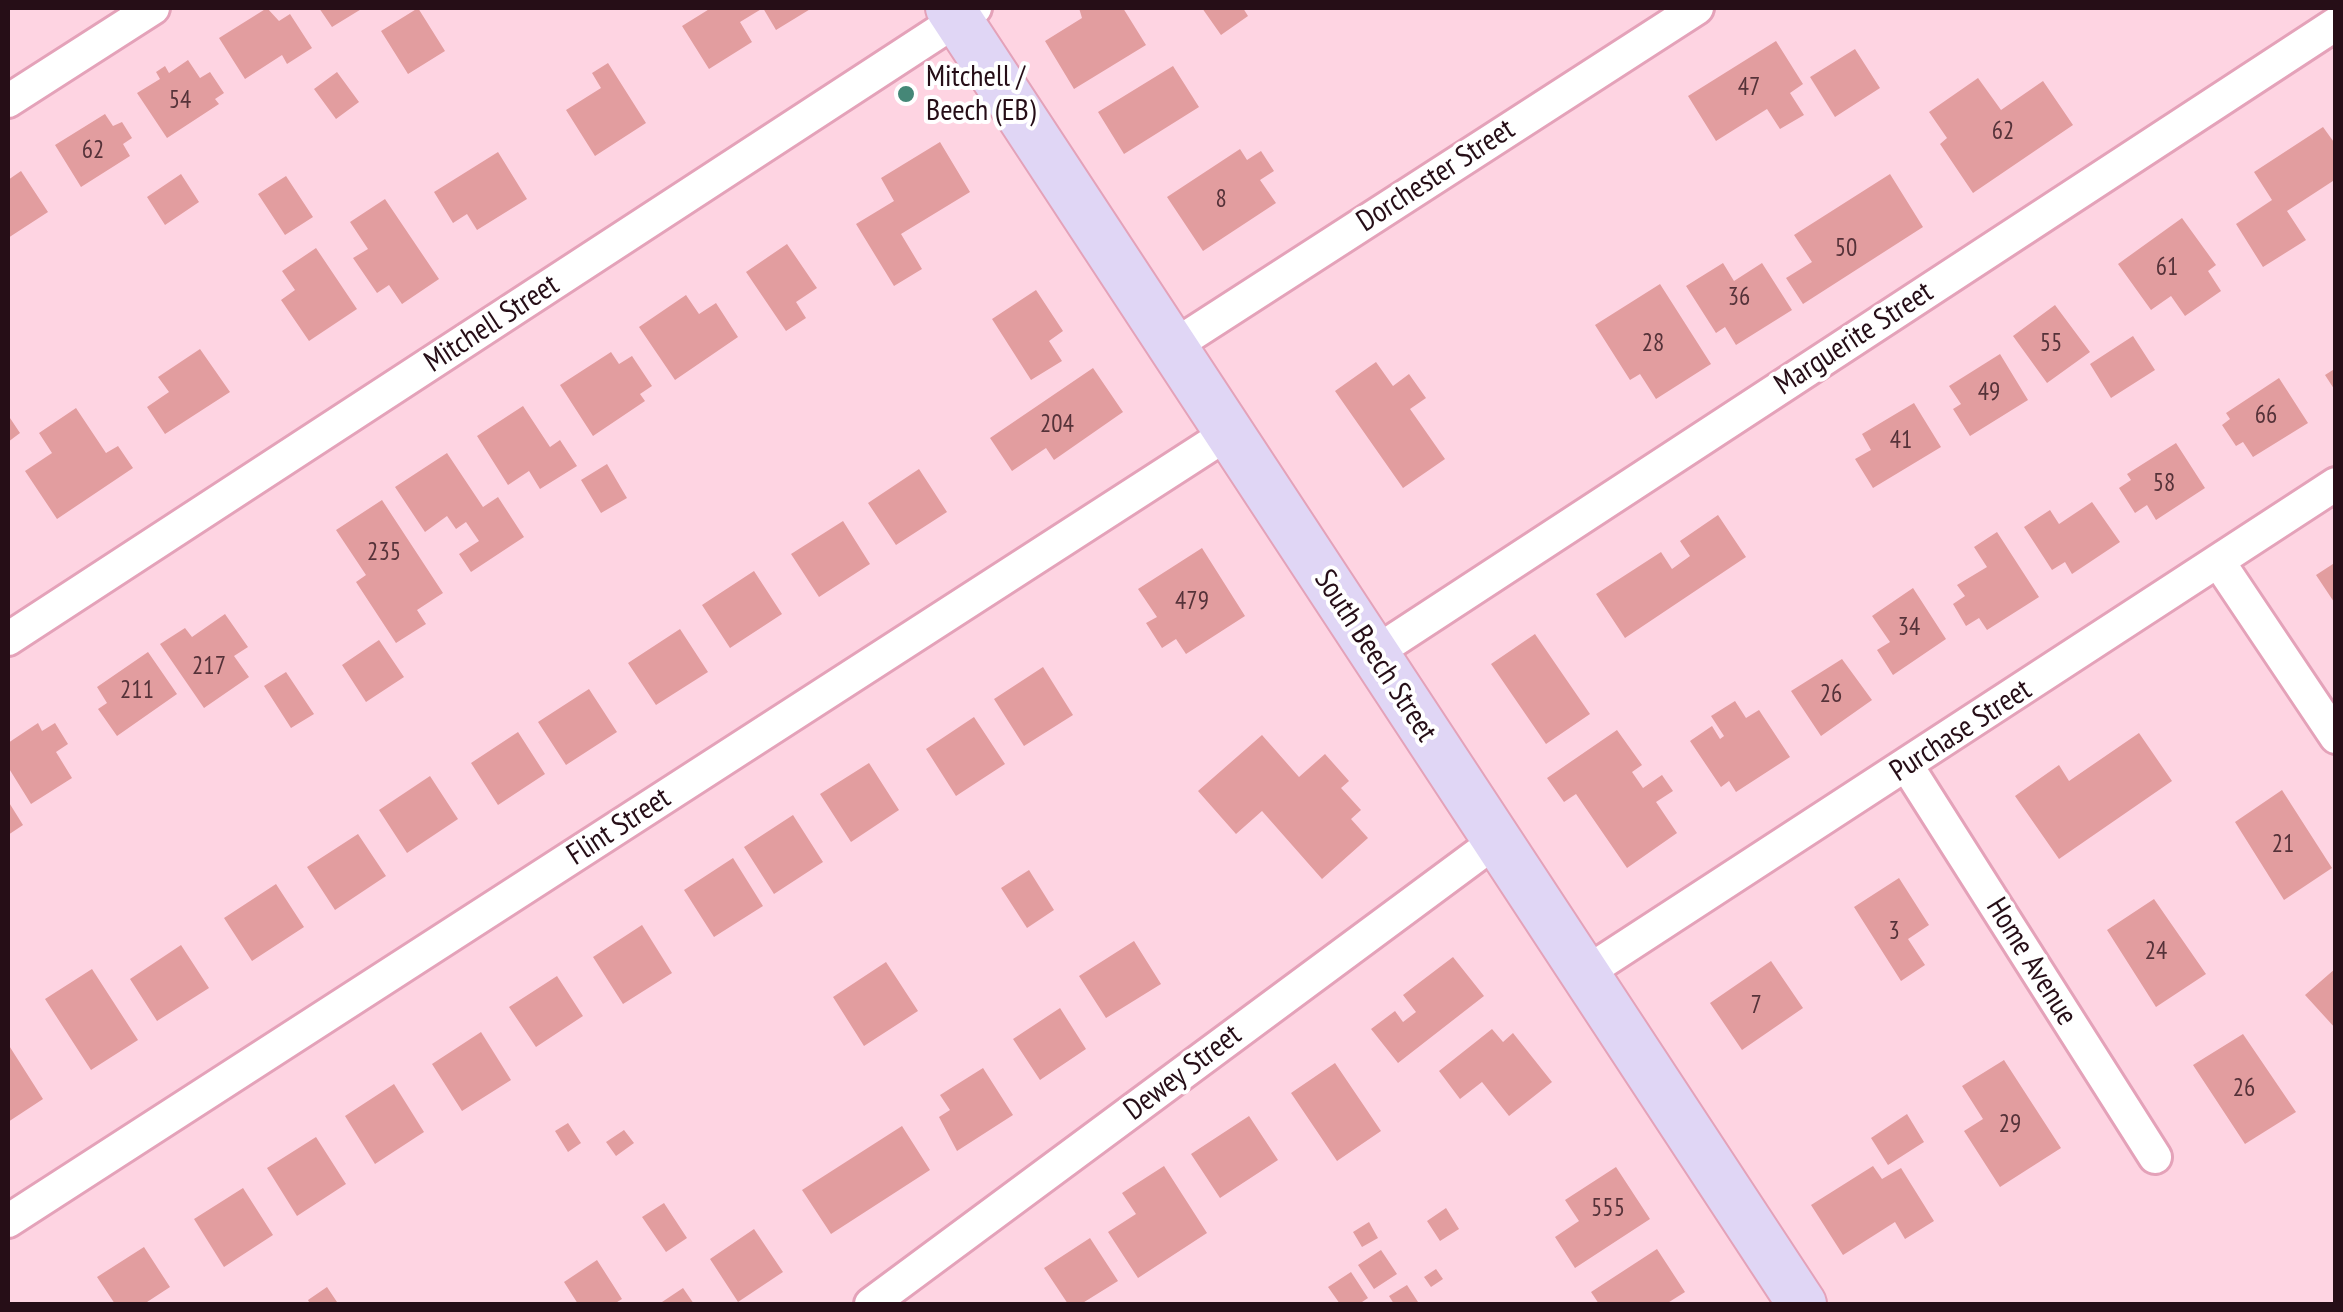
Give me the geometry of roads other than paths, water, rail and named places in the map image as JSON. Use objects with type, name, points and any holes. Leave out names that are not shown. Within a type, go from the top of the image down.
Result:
[{"type":"street","points":[[8,101],[153,8]]},
{"type":"street","name":"Dorchester Street","points":[[1175,344],[1697,8]]},
{"type":"street","name":"South Beech Street","points":[[961,11],[1374,654],[1802,1304]]},
{"type":"street","name":"Mitchell Street","points":[[8,639],[961,11]]},
{"type":"street","name":"Marguerite Street","points":[[1374,654],[2336,24]]},
{"type":"street","name":"Flint Street","points":[[8,1222],[1230,432]]},
{"type":"street","name":"Purchase Street","points":[[1584,974],[2336,484]]},
{"type":"street","points":[[2218,561],[2336,737]]},
{"type":"street","name":"Home Avenue","points":[[1907,766],[2156,1157]]},
{"type":"street","name":"Dewey Street","points":[[871,1304],[1496,841]]},
{"type":"place","name":"Mitchell / Beech (EB)","points":[[906,94]]}]
